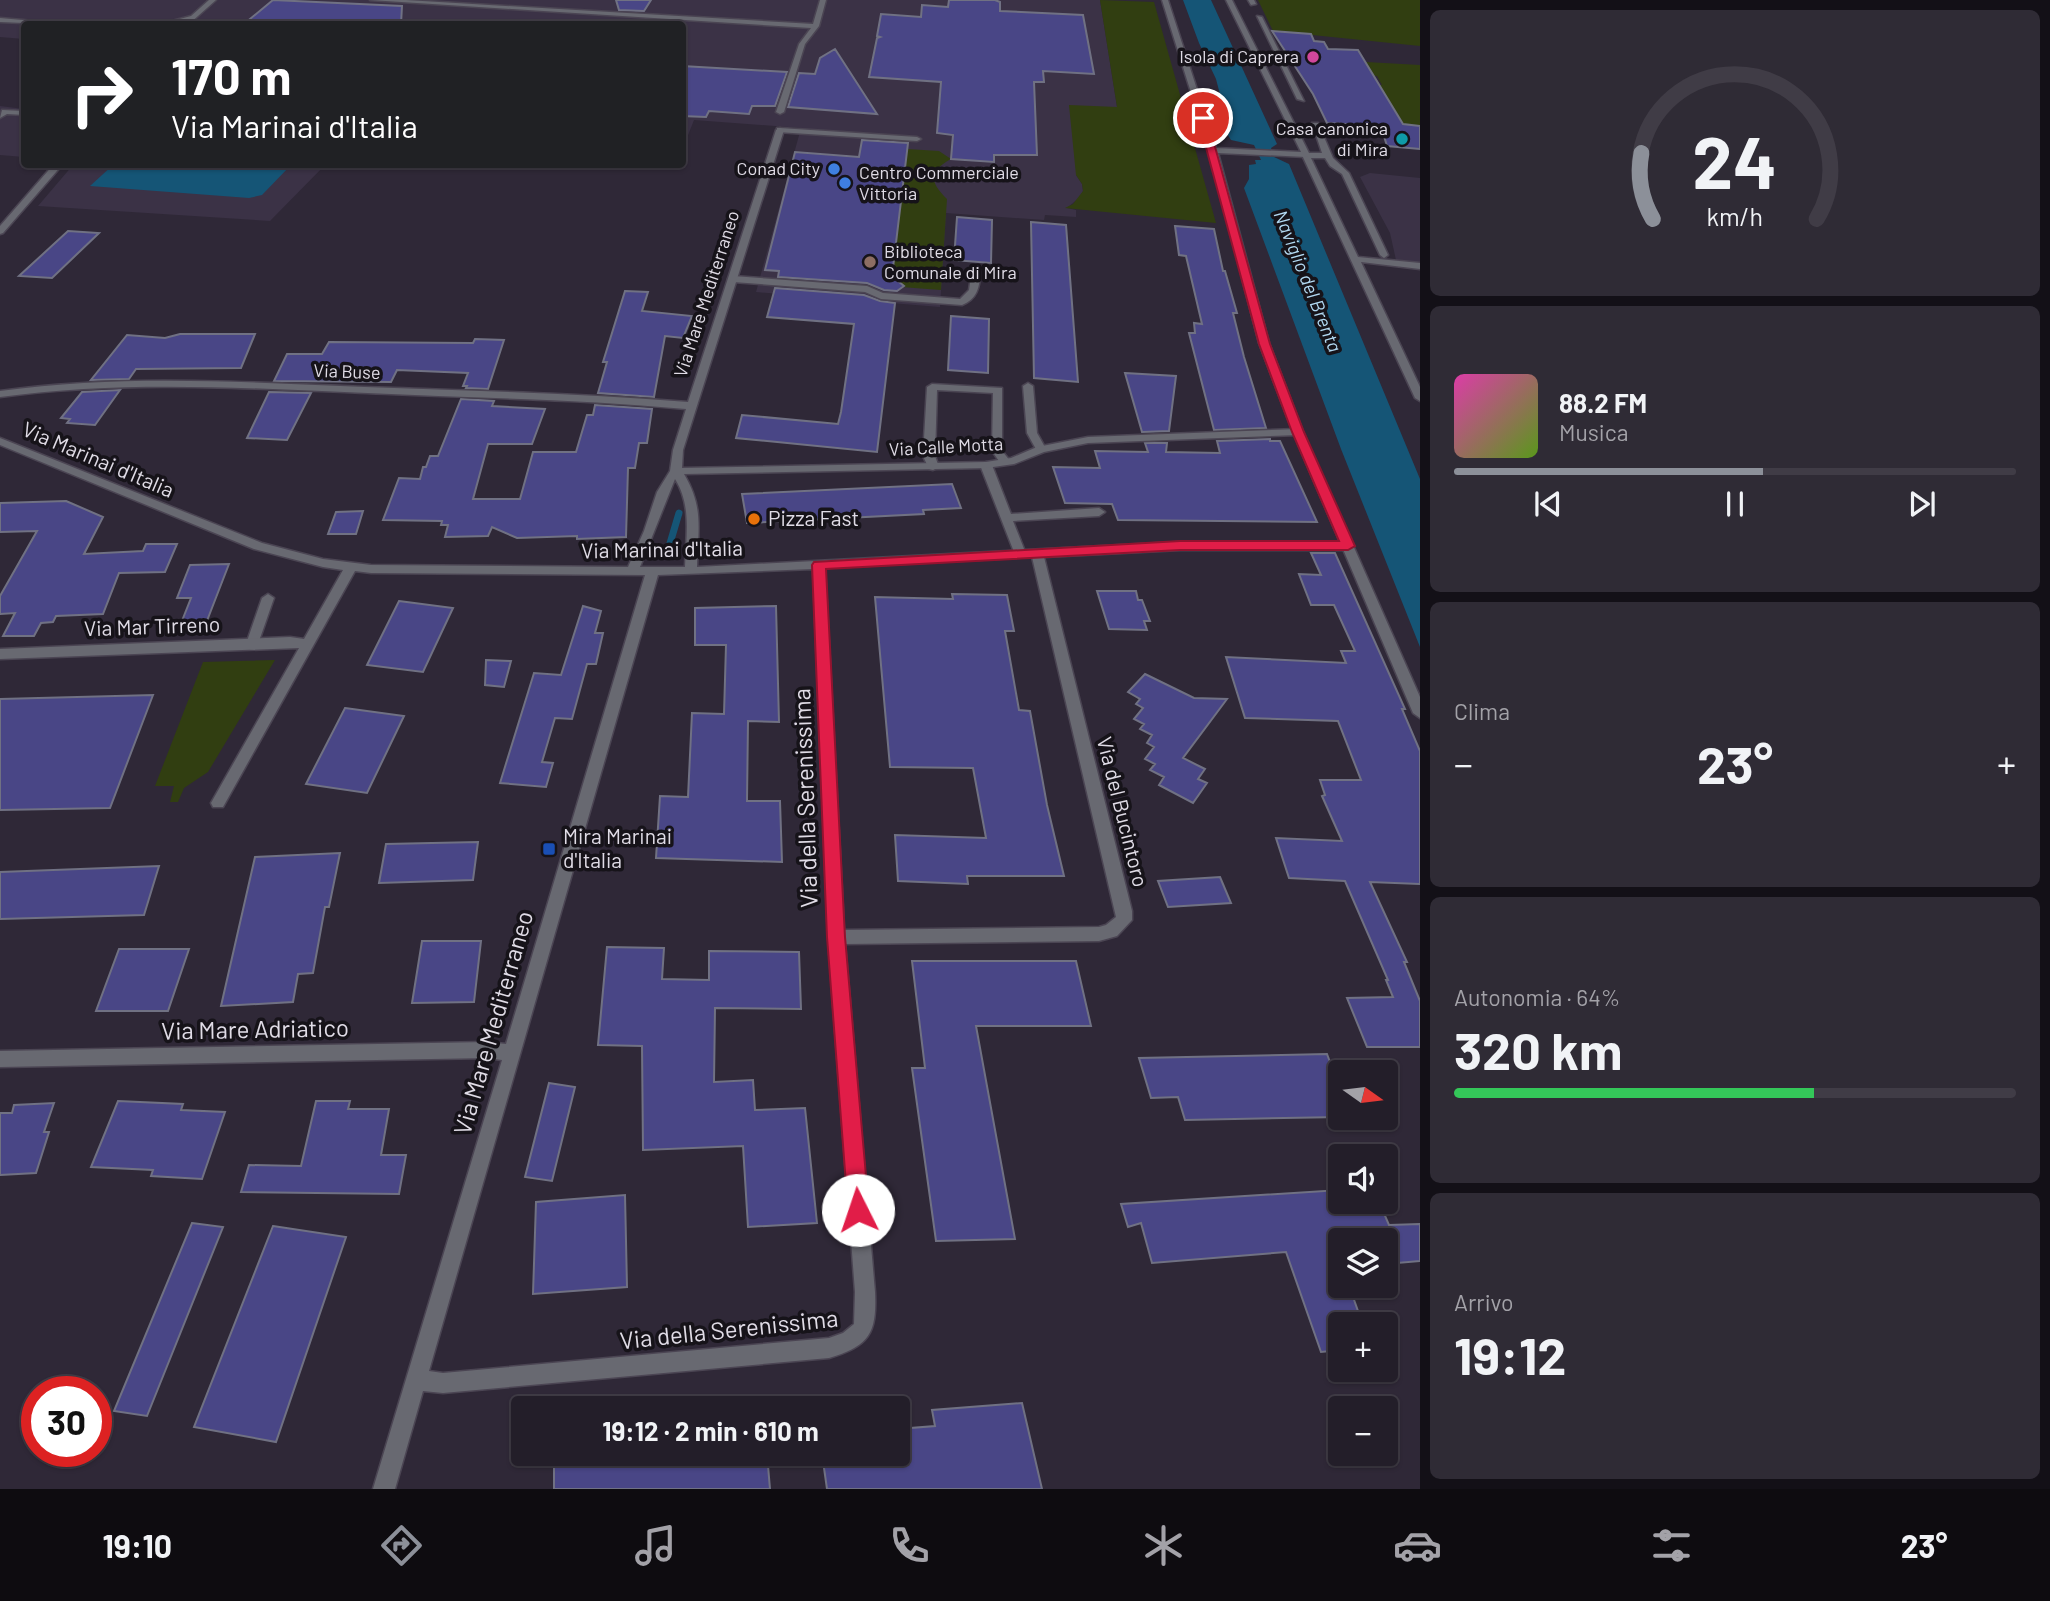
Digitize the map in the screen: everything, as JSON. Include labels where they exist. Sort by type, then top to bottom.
[{"type":"street","points":[[188,21],[214,0]]},
{"type":"street","points":[[373,0],[816,26]]},
{"type":"street","points":[[780,112],[802,44],[816,26],[823,0]]},
{"type":"street","points":[[1166,0],[1213,150],[1264,344],[1298,432],[1420,713]]},
{"type":"street","points":[[1229,0],[1356,259],[1420,398]]},
{"type":"street","points":[[646,21],[649,16]]},
{"type":"street","points":[[1259,17],[1301,99],[1278,98]]},
{"type":"street","points":[[0,20],[21,22]]},
{"type":"street","points":[[1252,43],[1272,44]]},
{"type":"street","points":[[2,113],[21,113]]},
{"type":"street","points":[[1315,125],[1334,168],[1345,173],[1384,255]]},
{"type":"street","name":"Via Mare Mediterraneo","points":[[633,571],[635,559],[650,532],[663,490],[677,471],[678,450],[780,130],[917,139]]},
{"type":"street","points":[[1213,150],[1327,156]]},
{"type":"street","points":[[0,231],[55,168]]},
{"type":"street","points":[[1356,259],[1420,266]]},
{"type":"street","points":[[733,279],[867,289],[881,296],[962,302],[971,298],[975,288],[975,272]]},
{"type":"street","name":"Via Buse","points":[[0,394],[75,385],[209,384],[586,398],[693,406]]},
{"type":"street","points":[[1028,386],[1032,433],[1041,449]]},
{"type":"street","points":[[933,467],[929,456],[932,387],[998,390],[997,452],[1005,462]]},
{"type":"street","name":"Via Calle Motta","points":[[677,471],[986,465],[1005,462],[1041,449],[1088,440],[1298,432]]},
{"type":"street","name":"Via Marinai d'Italia","points":[[0,441],[258,546],[289,556],[351,567],[691,571],[1180,545],[1348,546]]},
{"type":"street","points":[[986,465],[1020,554]]},
{"type":"street","points":[[677,471],[689,492],[693,510],[691,571]]},
{"type":"street","points":[[1006,517],[1099,512]]},
{"type":"street","name":"Via del Bucintoro","points":[[836,937],[1100,934],[1111,931],[1124,920],[1037,553]]},
{"type":"street","name":"Via della Serenissima","points":[[416,1380],[443,1383],[829,1348],[850,1343],[860,1335],[866,1316],[865,1292],[836,937],[819,565]]},
{"type":"street","points":[[218,803],[351,567]]},
{"type":"street","name":"Via Mare Mediterraneo","points":[[384,1489],[652,571]]},
{"type":"street","points":[[252,644],[268,598]]},
{"type":"street","name":"Via Mar Tirreno","points":[[0,654],[306,644]]},
{"type":"street","name":"Via Mare Adriatico","points":[[0,1059],[487,1050],[511,1053]]},
{"type":"shaded area","points":[[0,0],[1100,0],[1117,107],[1076,175],[1083,191],[1067,208],[1076,210],[1076,217],[1045,215],[1044,220],[946,213],[940,307],[756,292],[801,128],[694,120],[686,140],[686,21],[21,21],[21,39],[0,37]]},
{"type":"shaded area","points":[[0,106],[21,109],[21,157],[0,155]]},
{"type":"shaded area","points":[[70,168],[322,168],[270,221],[38,206]]},
{"type":"shaded area","points":[[1370,173],[1420,178],[1420,263],[1396,260],[1390,233],[1360,177]]},
{"type":"green space","points":[[1100,0],[1154,2],[1216,223],[1065,208],[1073,204],[1083,191],[1076,175],[1069,105],[1117,107]]},
{"type":"green space","points":[[1258,0],[1420,0],[1420,46],[1273,31]]},
{"type":"green space","points":[[1312,59],[1420,65],[1420,126],[1400,124],[1397,114],[1351,106],[1362,84],[1382,85],[1377,76],[1299,73],[1292,62]]},
{"type":"green space","points":[[907,149],[939,151],[951,159],[935,172],[934,177],[937,187],[947,199],[941,290],[901,287],[891,280]]},
{"type":"green space","points":[[275,660],[208,772],[184,788],[178,802],[170,802],[174,786],[155,786],[203,662]]},
{"type":"water","name":"Naviglio del Brenta","points":[[1183,0],[1211,0],[1277,144],[1271,148],[1274,157],[1289,164],[1420,479],[1420,647],[1341,449],[1244,188],[1249,179],[1249,165],[1256,164],[1255,160],[1261,160],[1254,145],[1231,140],[1224,129],[1219,112],[1223,106],[1216,79]]},
{"type":"water","points":[[110,168],[288,168],[262,195],[249,198],[90,186]]},
{"type":"building","points":[[273,0],[402,6],[401,21],[248,21]]},
{"type":"building","points":[[616,0],[651,0],[644,11],[619,10]]},
{"type":"building","points":[[949,0],[995,0],[1000,2],[1000,11],[1083,15],[1094,74],[1043,71],[1044,82],[1034,82],[1037,155],[994,155],[994,162],[951,159],[953,135],[937,133],[941,82],[869,77],[877,38],[880,37],[877,36],[881,14],[921,17],[922,5],[948,7]]},
{"type":"building","points":[[1272,31],[1311,34],[1314,41],[1324,42],[1328,49],[1358,50],[1403,124],[1420,126],[1420,149],[1387,146],[1381,126],[1327,123],[1313,94]]},
{"type":"building","points":[[835,49],[877,114],[788,107],[799,73],[815,74],[820,58]]},
{"type":"building","points":[[686,66],[787,72],[775,106],[752,106],[749,114],[709,111],[706,117],[686,116]]},
{"type":"building","points":[[862,140],[908,143],[892,276],[904,286],[897,291],[884,290],[867,283],[778,277],[779,271],[765,270],[795,152],[859,157]]},
{"type":"building","points":[[957,217],[992,220],[991,263],[954,260]]},
{"type":"building","points":[[1031,222],[1066,225],[1078,382],[1034,378]]},
{"type":"building","points":[[1175,226],[1214,229],[1223,271],[1237,313],[1233,313],[1244,357],[1266,428],[1214,430],[1189,333],[1195,333],[1194,323],[1202,324],[1186,256],[1179,255]]},
{"type":"building","points":[[68,231],[99,233],[52,278],[19,276]]},
{"type":"building","points":[[775,288],[864,295],[895,303],[877,452],[736,438],[742,415],[838,424],[854,324],[767,317]]},
{"type":"building","points":[[625,291],[648,292],[642,311],[692,316],[683,338],[665,336],[654,397],[598,393],[607,362],[603,362]]},
{"type":"building","points":[[951,316],[989,319],[988,373],[948,370]]},
{"type":"building","points":[[180,334],[255,334],[241,368],[136,369],[129,379],[91,380],[127,335],[165,338]]},
{"type":"building","points":[[475,339],[504,340],[488,389],[463,386],[468,373],[397,370],[391,382],[274,381],[287,354],[322,354],[329,342],[473,343]]},
{"type":"building","points":[[1125,373],[1176,376],[1169,431],[1142,432]]},
{"type":"building","points":[[120,390],[95,425],[67,423],[70,419],[61,418],[82,392]]},
{"type":"building","points":[[269,392],[311,393],[287,440],[247,438]]},
{"type":"building","points":[[461,399],[494,401],[492,406],[545,409],[532,444],[488,444],[473,499],[520,499],[533,452],[576,452],[587,415],[593,415],[595,405],[652,409],[647,443],[639,443],[635,468],[628,468],[626,537],[517,538],[492,527],[488,536],[445,537],[448,525],[441,525],[442,521],[383,520],[399,478],[420,479],[430,456],[438,456]]},
{"type":"building","points":[[1217,441],[1280,441],[1317,522],[1118,520],[1112,504],[1065,503],[1053,467],[1100,468],[1095,451],[1148,452],[1145,443],[1167,443],[1166,452],[1220,453]]},
{"type":"building","points":[[952,484],[961,508],[923,510],[924,514],[747,523],[742,494]]},
{"type":"building","points":[[66,501],[103,517],[84,554],[143,551],[146,544],[177,544],[165,572],[119,573],[103,614],[56,616],[53,622],[41,623],[34,636],[3,636],[15,613],[0,614],[0,596],[37,531],[0,532],[0,503]]},
{"type":"building","points":[[363,511],[356,534],[328,534],[336,512]]},
{"type":"building","points":[[1311,553],[1335,553],[1405,709],[1402,709],[1420,751],[1420,884],[1370,882],[1407,962],[1404,962],[1420,1001],[1420,1047],[1367,1047],[1347,998],[1393,997],[1345,881],[1289,878],[1276,838],[1342,841],[1322,796],[1325,795],[1320,780],[1361,780],[1338,721],[1245,718],[1226,657],[1346,663],[1341,651],[1355,651],[1334,605],[1311,605],[1299,574],[1321,575]]},
{"type":"building","points":[[229,564],[203,631],[178,631],[191,598],[177,598],[190,565]]},
{"type":"building","points":[[1097,591],[1136,591],[1150,621],[1144,621],[1147,630],[1109,629]]},
{"type":"building","points":[[952,594],[1007,595],[1014,631],[1005,631],[1019,710],[1030,711],[1047,805],[1064,876],[967,876],[968,884],[898,881],[895,835],[986,838],[973,768],[890,767],[875,597],[953,599]]},
{"type":"building","points":[[399,601],[453,608],[423,672],[367,665]]},
{"type":"building","points":[[583,606],[601,611],[595,633],[603,633],[596,664],[587,664],[572,719],[555,718],[542,762],[553,763],[546,787],[500,783],[534,673],[561,675]]},
{"type":"building","points":[[776,606],[779,722],[748,721],[747,801],[780,801],[782,862],[656,858],[660,796],[688,797],[692,713],[724,714],[726,645],[695,645],[695,608]]},
{"type":"building","points":[[486,660],[511,661],[504,687],[485,685]]},
{"type":"building","points":[[1145,674],[1194,698],[1227,699],[1183,758],[1205,769],[1198,779],[1207,783],[1193,803],[1159,785],[1164,777],[1150,770],[1155,764],[1145,759],[1154,747],[1147,743],[1152,735],[1140,729],[1144,724],[1134,719],[1143,708],[1136,704],[1140,699],[1128,692]]},
{"type":"building","points":[[153,695],[110,808],[0,810],[0,699]]},
{"type":"building","points":[[345,708],[404,716],[367,793],[306,784]]},
{"type":"building","points":[[478,842],[473,880],[379,883],[386,844]]},
{"type":"building","points":[[340,853],[329,907],[325,907],[313,973],[298,974],[293,1002],[221,1006],[255,857]]},
{"type":"building","points":[[159,866],[144,915],[0,919],[0,872]]},
{"type":"building","points":[[1220,877],[1231,903],[1168,907],[1158,881]]},
{"type":"building","points":[[422,941],[481,941],[474,1002],[412,1003]]},
{"type":"building","points":[[607,947],[664,948],[662,979],[709,980],[709,951],[799,952],[801,1009],[715,1008],[714,1082],[753,1080],[755,1110],[805,1108],[817,1223],[748,1227],[743,1146],[643,1150],[642,1046],[598,1045]]},
{"type":"building","points":[[119,949],[189,949],[168,1011],[96,1011]]},
{"type":"building","points":[[912,961],[1076,961],[1091,1026],[976,1026],[1015,1239],[936,1241],[912,1068],[925,1068]]},
{"type":"building","points":[[1327,1054],[1329,1060],[1328,1117],[1185,1120],[1178,1097],[1151,1098],[1139,1058]]},
{"type":"building","points":[[549,1083],[575,1087],[552,1181],[525,1177]]},
{"type":"building","points":[[118,1101],[183,1104],[181,1110],[225,1112],[202,1179],[151,1176],[153,1170],[91,1167]]},
{"type":"building","points":[[316,1101],[350,1101],[348,1109],[389,1109],[381,1155],[406,1155],[399,1194],[241,1192],[249,1165],[301,1166]]},
{"type":"building","points":[[54,1103],[44,1132],[49,1132],[36,1173],[0,1175],[0,1113],[12,1113],[14,1105]]},
{"type":"building","points":[[1328,1191],[1328,1214],[1384,1214],[1389,1225],[1420,1224],[1420,1261],[1398,1263],[1398,1228],[1328,1228],[1328,1298],[1353,1298],[1358,1312],[1328,1312],[1328,1351],[1321,1352],[1286,1252],[1152,1263],[1141,1223],[1128,1227],[1121,1204]]},
{"type":"building","points":[[625,1195],[627,1287],[533,1294],[536,1202]]},
{"type":"building","points":[[192,1223],[223,1227],[147,1416],[114,1411]]},
{"type":"building","points":[[273,1226],[346,1237],[276,1442],[194,1427]]},
{"type":"building","points":[[1022,1403],[1042,1489],[827,1489],[824,1466],[910,1466],[910,1428],[935,1426],[932,1410]]},
{"type":"building","points":[[554,1466],[768,1466],[770,1489],[554,1489]]},
{"type":"waterway","points":[[668,550],[679,513]]},
{"type":"place","name":"Isola di Caprera","points":[[1313,57]]},
{"type":"place","name":"Casa canonica di Mira","points":[[1402,139]]},
{"type":"place","name":"Conad City","points":[[834,169]]},
{"type":"place","name":"Centro Commerciale Vittoria","points":[[845,183]]},
{"type":"place","name":"Biblioteca Comunale di Mira","points":[[870,262]]},
{"type":"place","name":"Pizza Fast","points":[[754,519]]},
{"type":"place","name":"Mira Marinai d'Italia","points":[[549,849]]},
{"type":"route","points":[[858,1210],[836,937],[819,565],[1180,545],[1348,546],[1298,432],[1264,344],[1203,118]]}]
